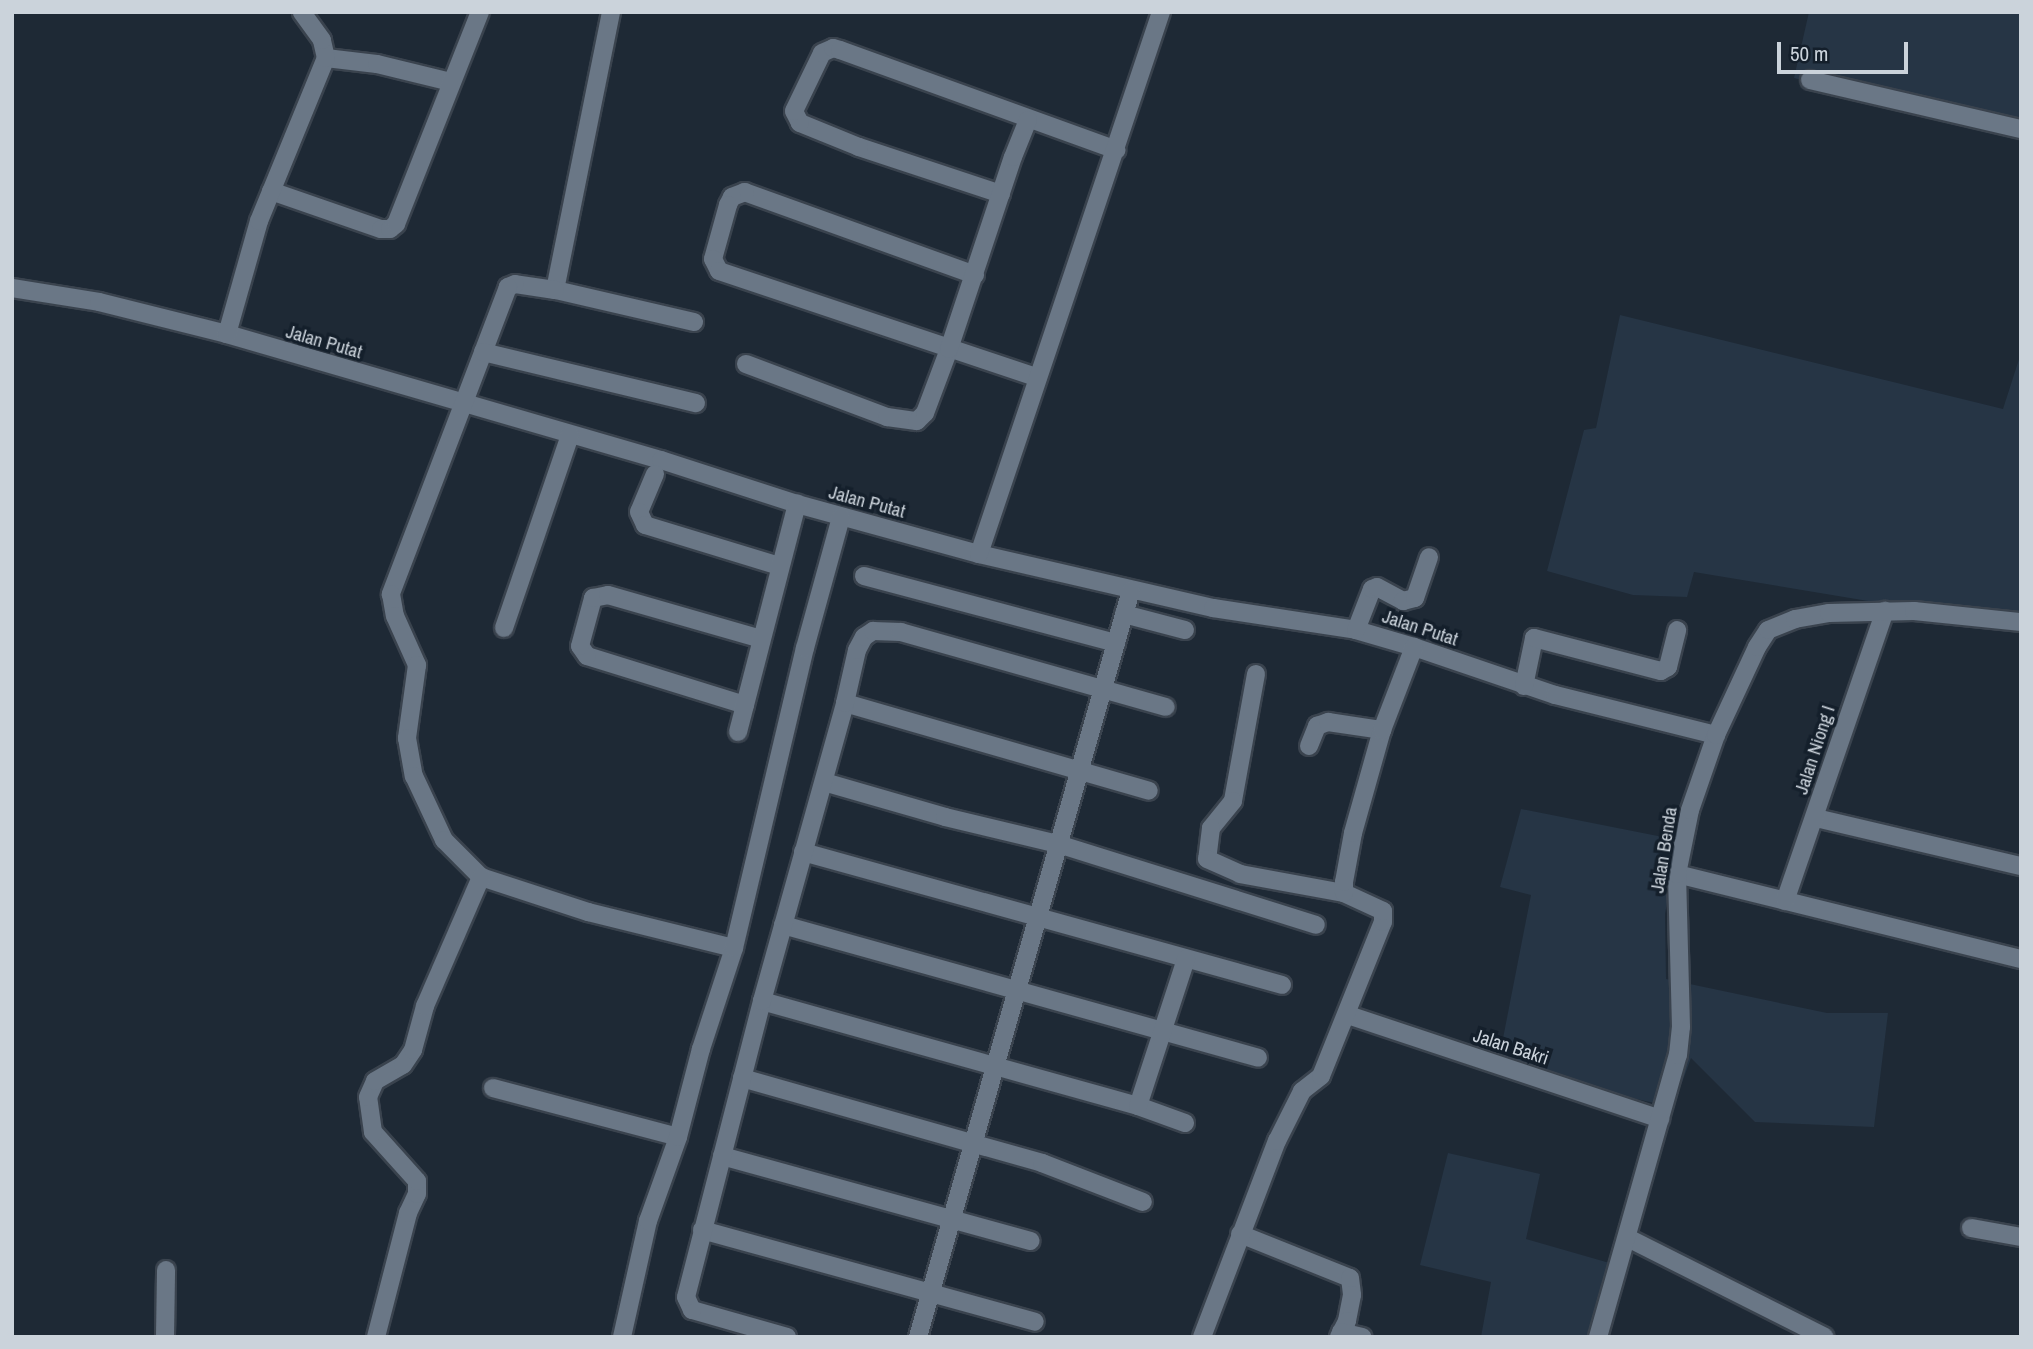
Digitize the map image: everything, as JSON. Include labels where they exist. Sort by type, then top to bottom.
[{"type":"street","points":[[227,334],[271,191],[326,58],[322,40],[302,12]]},
{"type":"street","points":[[271,191],[390,229],[400,216],[480,12]]},
{"type":"street","points":[[555,290],[611,12]]},
{"type":"street","points":[[979,554],[1161,12]]},
{"type":"street","points":[[1001,194],[800,123],[794,111],[822,53],[833,48],[1116,150]]},
{"type":"street","points":[[326,58],[377,64],[451,82]]},
{"type":"street","points":[[1810,80],[2021,129]]},
{"type":"street","points":[[746,364],[905,422],[917,421],[925,413],[949,349],[1028,120]]},
{"type":"street","points":[[975,275],[745,192],[732,197],[728,205],[713,259],[719,271],[1038,378]]},
{"type":"street","points":[[694,322],[555,290],[515,284],[508,288],[391,594],[394,616],[417,665],[407,738],[414,776],[444,840],[481,877],[588,912],[734,948]]},
{"type":"street","name":"Jalan Putat","points":[[12,288],[99,302],[227,334],[311,361],[464,402],[661,460],[841,517],[979,554],[1213,608],[1356,630],[1414,647],[1524,686],[1716,735]]},
{"type":"street","points":[[483,352],[696,403]]},
{"type":"street","points":[[503,628],[570,435]]},
{"type":"street","points":[[655,474],[639,512],[645,525],[779,566]]},
{"type":"street","points":[[738,732],[797,504]]},
{"type":"street","points":[[622,1337],[648,1221],[678,1136],[701,1049],[734,948],[805,648],[841,517]]},
{"type":"street","points":[[1356,630],[1372,589],[1377,587],[1404,601],[1415,598],[1429,557]]},
{"type":"street","points":[[863,576],[1116,643]]},
{"type":"street","points":[[918,1337],[1036,915],[1082,769],[1131,590]]},
{"type":"street","points":[[745,705],[587,656],[580,646],[593,598],[608,596],[761,639]]},
{"type":"street","name":"Jalan Benda","points":[[1598,1337],[1678,1055],[1681,1027],[1677,874],[1690,810],[1716,735],[1757,647],[1768,630],[1795,618],[1829,613],[1885,611],[1963,614],[2021,622]]},
{"type":"street","name":"Jalan Niong I","points":[[1785,901],[1816,818],[1885,611]]},
{"type":"street","points":[[1124,614],[1185,630]]},
{"type":"street","points":[[787,1337],[703,1314],[687,1304],[686,1297],[762,1001],[824,782],[857,650],[864,636],[873,631],[885,630],[1166,707]]},
{"type":"street","points":[[1524,686],[1534,638],[1661,671],[1668,667],[1677,630]]},
{"type":"street","points":[[1344,893],[1353,833],[1382,730],[1414,647]]},
{"type":"street","points":[[1202,1337],[1289,1114],[1302,1091],[1321,1076],[1348,1015],[1383,922],[1383,911],[1344,893],[1240,874],[1207,859],[1211,828],[1233,801],[1255,674]]},
{"type":"street","points":[[845,703],[1082,769],[1149,791]]},
{"type":"street","points":[[1309,746],[1317,726],[1328,722],[1382,730]]},
{"type":"street","points":[[824,782],[945,817],[1058,844],[1316,925]]},
{"type":"street","points":[[1816,818],[2021,866]]},
{"type":"street","points":[[803,852],[1282,985]]},
{"type":"street","points":[[1677,874],[2021,959]]},
{"type":"street","points":[[376,1337],[408,1213],[417,1194],[417,1181],[373,1132],[368,1097],[375,1081],[403,1065],[413,1050],[425,1006],[481,877]]},
{"type":"street","points":[[783,925],[1258,1058]]},
{"type":"street","points":[[1139,1106],[1186,958]]},
{"type":"street","points":[[762,1001],[994,1068],[1139,1106],[1185,1123]]},
{"type":"street","name":"Jalan Bakri","points":[[1348,1015],[1660,1119]]},
{"type":"street","points":[[742,1078],[1042,1163],[1143,1202]]},
{"type":"street","points":[[493,1088],[678,1136]]},
{"type":"street","points":[[722,1156],[1031,1241]]},
{"type":"street","points":[[1971,1228],[2021,1237]]},
{"type":"street","points":[[702,1230],[1035,1322]]},
{"type":"street","points":[[1240,1234],[1350,1278],[1352,1295],[1347,1321],[1340,1334],[1362,1337]]},
{"type":"street","points":[[1628,1238],[1825,1337]]},
{"type":"street","points":[[165,1337],[166,1270]]},
{"type":"shaded area","points":[[1809,12],[2021,12],[2021,135],[1794,78]]},
{"type":"shaded area","points":[[1620,315],[2003,409],[2021,353],[2021,622],[1922,610],[1694,572],[1687,597],[1633,595],[1547,571],[1584,430],[1596,428]]},
{"type":"shaded area","points":[[1521,809],[1678,840],[1665,914],[1666,979],[1827,1013],[1888,1013],[1874,1127],[1755,1122],[1691,1058],[1673,1107],[1497,1069],[1531,895],[1500,887]]},
{"type":"shaded area","points":[[1448,1153],[1540,1174],[1526,1239],[1613,1264],[1590,1337],[1481,1337],[1491,1282],[1420,1265]]}]
